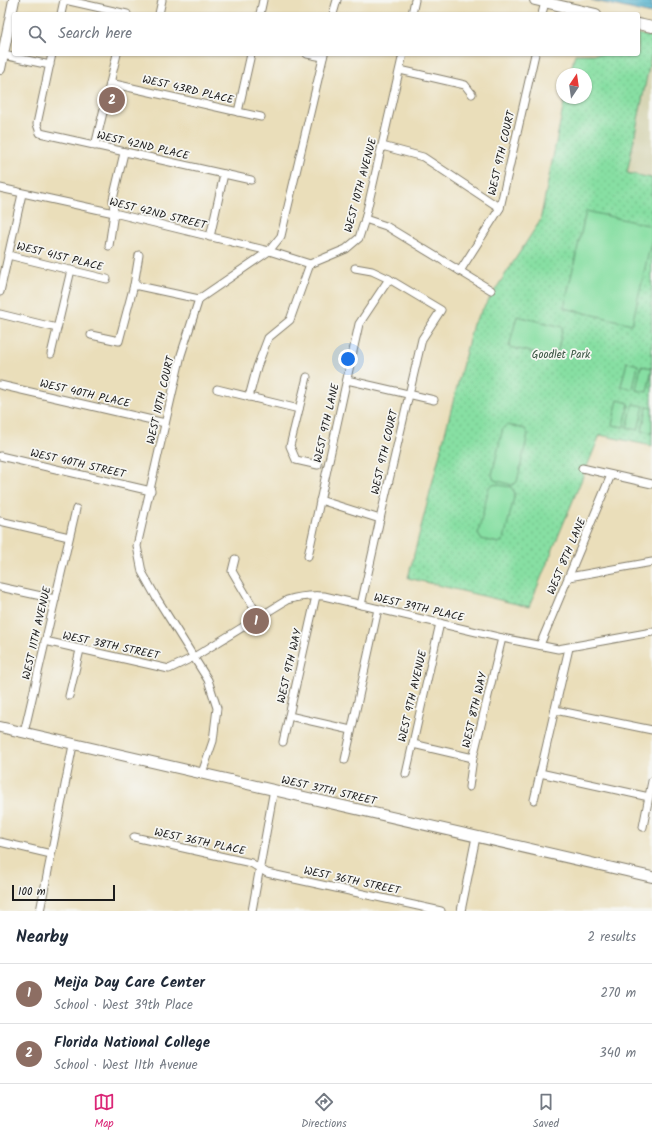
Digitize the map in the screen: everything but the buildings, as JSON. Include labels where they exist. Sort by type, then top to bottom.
[{"type":"street","points":[[0,69],[14,0]]},
{"type":"street","points":[[62,12],[65,0],[117,12]]},
{"type":"street","points":[[159,12],[162,0]]},
{"type":"street","points":[[260,12],[263,0]]},
{"type":"street","points":[[334,12],[337,0]]},
{"type":"street","points":[[412,12],[415,0]]},
{"type":"street","points":[[542,12],[540,1],[587,12]]},
{"type":"street","points":[[640,24],[652,27]]},
{"type":"street","points":[[3,55],[50,65],[52,56]]},
{"type":"street","points":[[95,146],[117,56]]},
{"type":"street","points":[[238,112],[251,56]]},
{"type":"street","points":[[134,285],[199,299],[268,250],[281,236],[323,56]]},
{"type":"street","name":"WEST 10TH AVENUE","points":[[310,264],[346,249],[358,238],[365,219],[403,56]]},
{"type":"street","name":"WEST 9TH COURT","points":[[460,271],[500,208],[535,56]]},
{"type":"street","name":"WEST 42ND PLACE","points":[[50,65],[36,124],[40,133],[251,180]]},
{"type":"street","points":[[400,70],[465,85],[472,94]]},
{"type":"street","name":"WEST 43RD PLACE","points":[[110,83],[261,117]]},
{"type":"street","points":[[382,146],[423,157],[500,208]]},
{"type":"street","points":[[109,246],[114,213],[113,199],[124,152]]},
{"type":"street","points":[[210,237],[224,174]]},
{"type":"street","name":"WEST 42ND STREET","points":[[0,188],[114,213],[268,250],[310,264]]},
{"type":"street","points":[[0,292],[22,194]]},
{"type":"street","points":[[365,219],[386,226],[490,290]]},
{"type":"street","name":"WEST 41ST PLACE","points":[[8,255],[107,279]]},
{"type":"street","points":[[91,335],[119,341],[134,285],[139,255]]},
{"type":"street","points":[[250,397],[257,367],[268,338],[290,320],[310,264]]},
{"type":"street","points":[[355,268],[372,271],[389,279]]},
{"type":"street","points":[[51,354],[71,270]]},
{"type":"street","name":"WEST 9TH COURT","points":[[361,605],[422,339],[442,310],[389,279]]},
{"type":"street","name":"WEST 9TH LANE","points":[[308,556],[359,324],[389,279]]},
{"type":"street","name":"WEST 10TH COURT","points":[[199,299],[181,355],[137,546],[142,572],[208,680],[217,708],[213,741],[202,773]]},
{"type":"street","points":[[0,314],[57,328]]},
{"type":"street","points":[[307,377],[290,446],[296,460],[318,465]]},
{"type":"street","points":[[347,380],[434,400]]},
{"type":"street","name":"WEST 40TH PLACE","points":[[0,385],[165,423]]},
{"type":"street","points":[[217,389],[299,408]]},
{"type":"street","name":"WEST 40TH STREET","points":[[0,456],[150,491]]},
{"type":"street","points":[[582,468],[652,484]]},
{"type":"street","name":"WEST 8TH LANE","points":[[540,645],[611,475]]},
{"type":"street","points":[[320,500],[380,518]]},
{"type":"street","name":"WEST 11TH AVENUE","points":[[24,733],[76,509]]},
{"type":"street","points":[[0,522],[69,537]]},
{"type":"street","points":[[235,559],[232,571],[259,617]]},
{"type":"street","points":[[569,577],[652,562]]},
{"type":"street","points":[[0,587],[55,599]]},
{"type":"street","name":"WEST 39TH PLACE","points":[[194,657],[287,600],[301,596],[316,596],[361,605],[502,638],[558,649],[652,632]]},
{"type":"street","name":"WEST 9TH WAY","points":[[283,742],[316,596]]},
{"type":"street","points":[[345,760],[378,609]]},
{"type":"street","name":"WEST 9TH AVENUE","points":[[406,774],[440,624]]},
{"type":"street","name":"WEST 8TH WAY","points":[[469,787],[473,758],[502,638]]},
{"type":"street","name":"WEST 38TH STREET","points":[[45,641],[80,650],[169,668],[194,657]]},
{"type":"street","points":[[534,800],[556,710],[569,648]]},
{"type":"street","points":[[69,696],[80,650]]},
{"type":"street","points":[[556,710],[652,730]]},
{"type":"street","points":[[289,716],[351,730]]},
{"type":"street","name":"WEST 37TH STREET","points":[[0,727],[652,877]]},
{"type":"street","points":[[40,911],[73,744]]},
{"type":"street","points":[[413,744],[473,758]]},
{"type":"street","points":[[540,773],[649,797]]},
{"type":"street","points":[[643,827],[652,782]]},
{"type":"street","points":[[252,911],[274,789]]},
{"type":"street","name":"WEST 36TH PLACE","points":[[134,837],[251,863],[260,869]]},
{"type":"street","points":[[461,911],[476,837]]},
{"type":"street","points":[[0,842],[51,854]]},
{"type":"street","name":"WEST 36TH STREET","points":[[260,869],[266,873],[441,911]]},
{"type":"shaded area","points":[[652,52],[652,178],[627,173]]},
{"type":"green space","name":"Goodlet Park","points":[[640,34],[652,37],[652,52],[627,173],[652,178],[652,446],[600,435],[529,607],[408,578],[473,324],[540,221],[564,104],[592,104],[592,68],[572,68],[574,56],[640,56]]},
{"type":"green space","points":[[586,211],[652,226],[652,238],[632,324],[564,308]]},
{"type":"green space","points":[[517,316],[563,327],[556,358],[509,347]]},
{"type":"green space","points":[[627,362],[638,365],[633,389],[621,386]]},
{"type":"green space","points":[[641,366],[652,368],[647,392],[636,390]]},
{"type":"green space","points":[[618,400],[629,403],[624,427],[612,425]]},
{"type":"green space","points":[[633,404],[644,406],[638,430],[627,428]]},
{"type":"green space","points":[[647,407],[652,408],[652,433],[642,431]]},
{"type":"green space","points":[[507,425],[525,429],[528,434],[517,482],[512,485],[494,480],[492,475],[503,428]]},
{"type":"green space","points":[[493,484],[511,487],[515,493],[504,539],[499,543],[481,539],[478,534],[489,487]]},
{"type":"water","points":[[591,0],[652,0],[652,14]]},
{"type":"place","name":"Florida National College","points":[[112,100]]},
{"type":"place","name":"Meija Day Care Center","points":[[256,621]]}]
